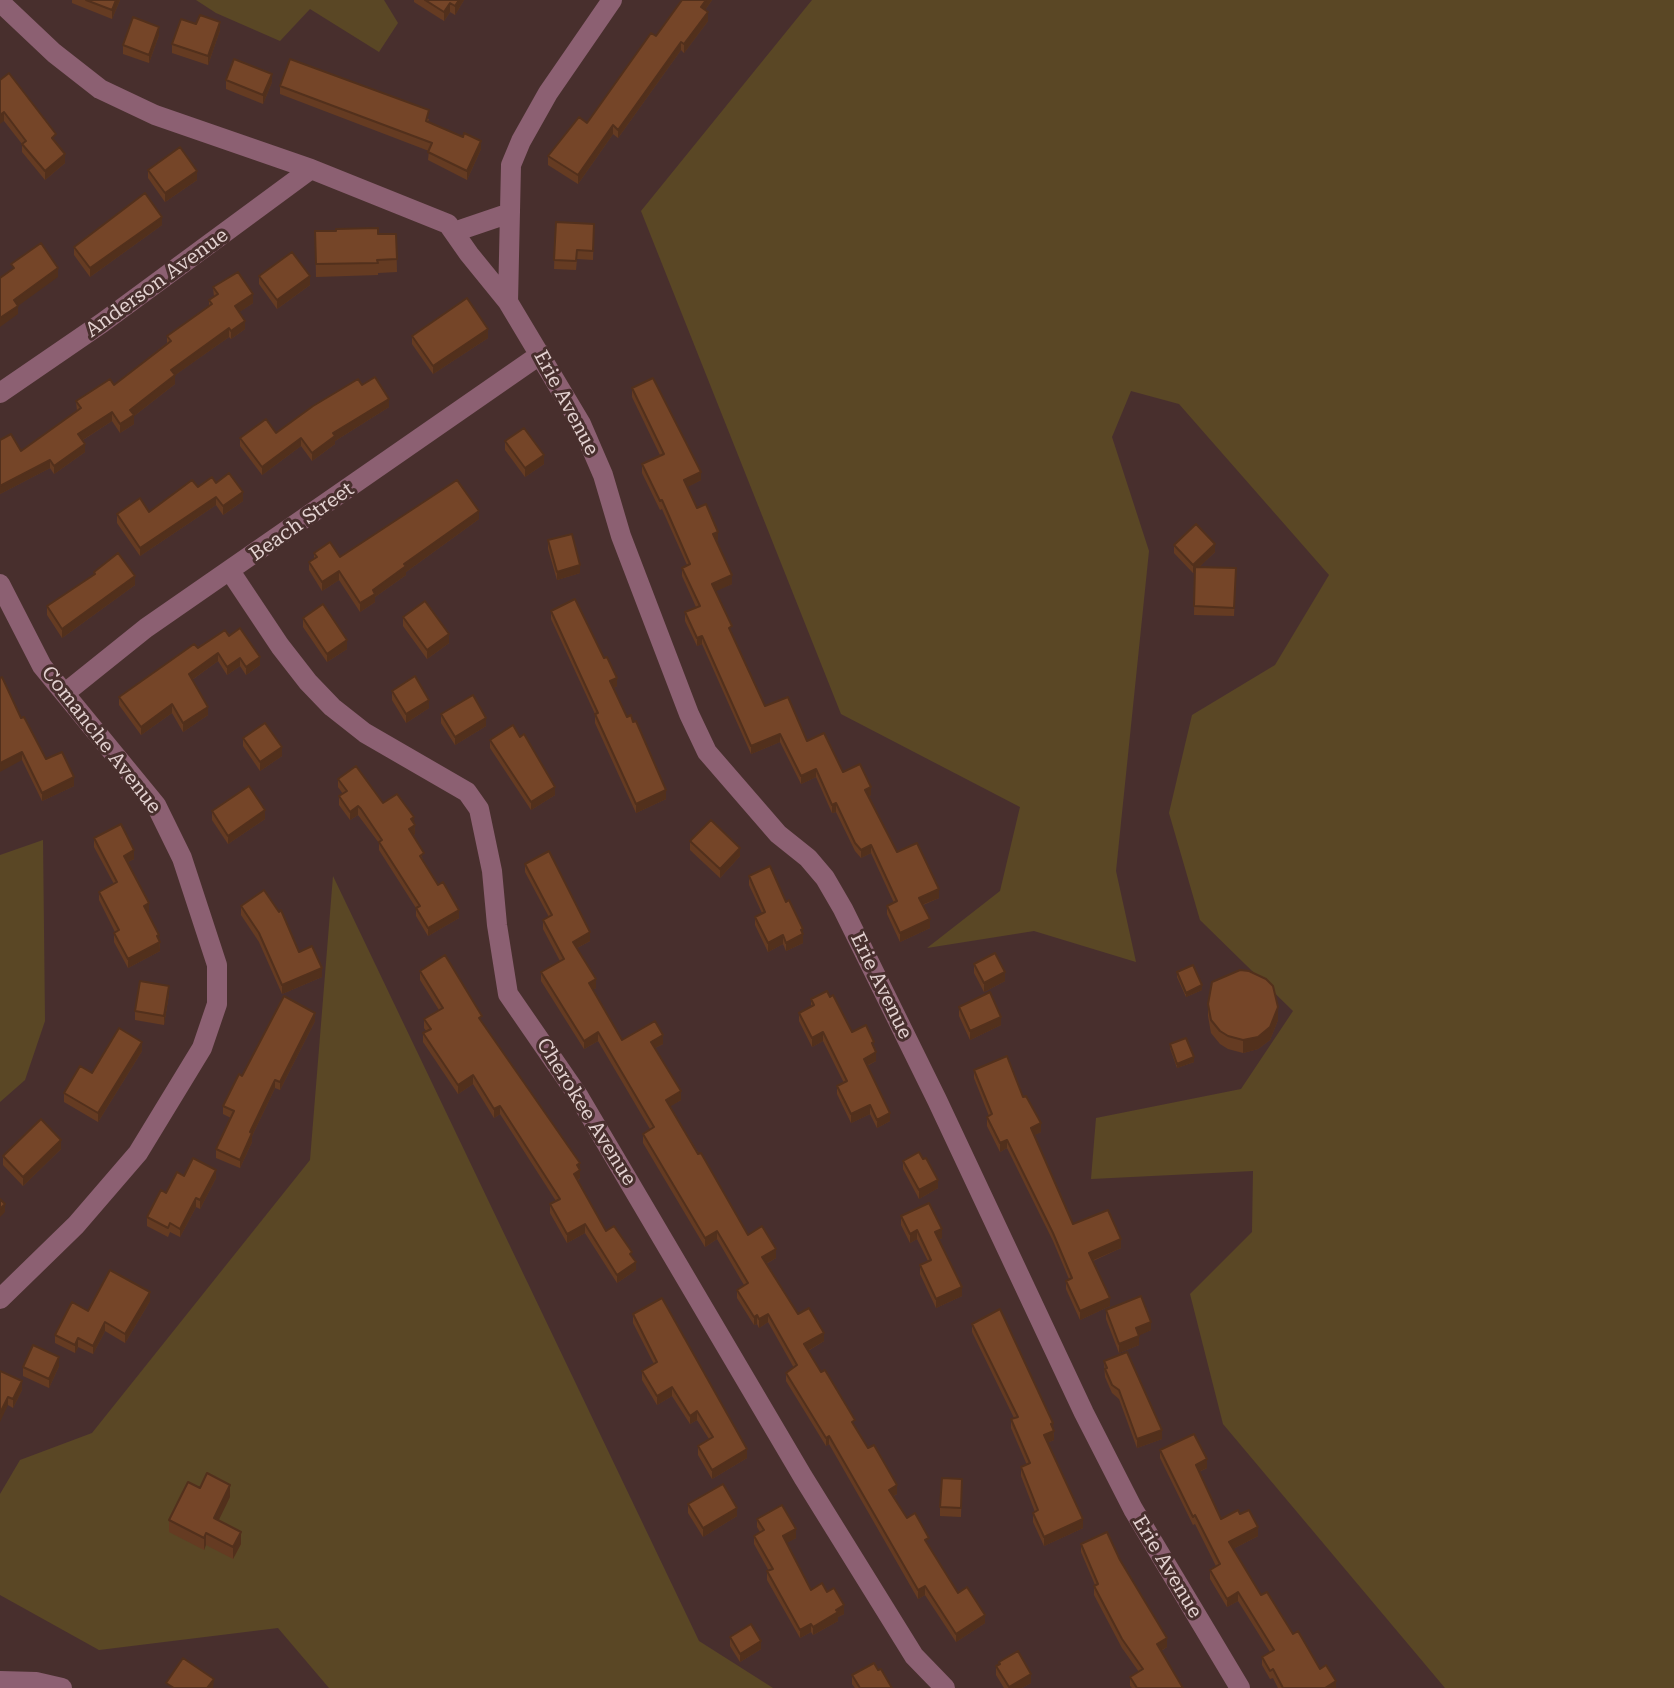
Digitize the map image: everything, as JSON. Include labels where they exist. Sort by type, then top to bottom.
[{"type":"street","points":[[508,302],[511,165],[548,93],[612,0]]},
{"type":"street","name":"Erie Avenue","points":[[0,2],[54,53],[100,89],[155,115],[311,169],[448,224],[508,302],[581,424],[603,475],[621,536],[689,714],[707,752],[778,834],[808,858],[825,878],[843,909],[1112,1468],[1133,1509],[1240,1688]]},
{"type":"street","name":"Anderson Avenue","points":[[0,393],[102,323],[311,169]]},
{"type":"street","points":[[454,232],[510,213]]},
{"type":"street","name":"Beach Street","points":[[65,693],[146,628],[541,354]]},
{"type":"street","name":"Cherokee Avenue","points":[[230,571],[280,646],[332,707],[365,733],[467,792],[479,809],[492,871],[508,994],[579,1097],[803,1477],[914,1656],[945,1688]]},
{"type":"street","name":"Comanche Avenue","points":[[0,584],[42,666],[156,805],[182,858],[217,965],[217,1004],[202,1048],[138,1153],[76,1225],[0,1299]]},
{"type":"street","points":[[0,1681],[36,1682],[62,1688]]},
{"type":"shaded area","points":[[196,0],[384,0],[398,23],[379,52],[310,9],[280,41],[216,13]]},
{"type":"shaded area","points":[[812,0],[1674,0],[1674,1688],[1445,1688],[1223,1424],[1190,1294],[1252,1232],[1253,1171],[1091,1179],[1096,1118],[1241,1089],[1293,1011],[1200,920],[1169,813],[1192,715],[1275,665],[1329,575],[1179,404],[1131,391],[1112,437],[1149,551],[1116,871],[1136,962],[1034,931],[927,948],[1000,891],[1020,807],[841,714],[641,211]]},
{"type":"shaded area","points":[[43,840],[45,1021],[25,1080],[0,1102],[0,855]]},
{"type":"shaded area","points":[[333,876],[699,1641],[773,1688],[329,1688],[278,1628],[99,1650],[0,1595],[0,1494],[20,1460],[92,1433],[310,1160]]},
{"type":"building","points":[[86,0],[116,0],[112,10]]},
{"type":"building","points":[[425,0],[459,0],[455,6],[450,3],[444,12]]},
{"type":"building","points":[[682,0],[706,0],[701,7],[708,12],[684,44],[681,42],[618,130],[613,125],[578,175],[548,156],[579,117],[587,123],[651,33],[656,36]]},
{"type":"building","points":[[200,15],[220,22],[208,56],[172,44],[181,19],[196,24]]},
{"type":"building","points":[[133,17],[159,27],[149,55],[123,45]]},
{"type":"building","points":[[234,59],[272,74],[263,95],[226,80]]},
{"type":"building","points":[[290,59],[429,110],[426,121],[481,141],[467,171],[428,152],[432,143],[280,86]]},
{"type":"building","points":[[9,73],[56,134],[52,138],[65,154],[45,171],[22,144],[26,141],[4,112],[0,115],[0,80]]},
{"type":"building","points":[[180,147],[197,171],[165,193],[148,170]]},
{"type":"building","points":[[145,193],[162,217],[90,268],[74,247]]},
{"type":"building","points":[[556,222],[594,224],[593,251],[577,250],[576,261],[554,260]]},
{"type":"building","points":[[378,228],[378,234],[396,234],[397,259],[377,260],[378,263],[316,264],[315,231]]},
{"type":"building","points":[[41,243],[58,268],[14,300],[18,306],[0,318],[0,278],[14,268],[11,264]]},
{"type":"building","points":[[292,252],[310,276],[277,300],[259,276]]},
{"type":"building","points":[[238,272],[253,294],[235,306],[245,321],[231,331],[229,328],[171,370],[175,375],[130,410],[134,415],[120,424],[112,412],[78,434],[85,444],[54,466],[50,460],[0,486],[0,440],[11,434],[21,451],[81,408],[76,401],[110,379],[114,385],[171,341],[167,336],[212,304],[209,300],[218,294],[213,287]]},
{"type":"building","points":[[467,298],[488,329],[433,366],[412,336]]},
{"type":"building","points":[[375,377],[389,399],[333,433],[335,436],[312,453],[301,438],[262,467],[240,438],[266,419],[276,433],[358,379],[362,385]]},
{"type":"building","points":[[653,378],[701,472],[684,480],[697,508],[706,504],[718,532],[713,534],[732,575],[712,584],[765,706],[788,697],[807,741],[824,733],[843,772],[860,764],[871,787],[865,790],[897,852],[917,843],[939,889],[919,898],[930,919],[900,933],[887,906],[897,901],[871,845],[861,850],[855,843],[836,803],[832,805],[816,769],[801,776],[780,734],[751,746],[702,636],[697,638],[685,612],[700,606],[682,568],[690,564],[662,500],[642,464],[664,454],[632,388]]},
{"type":"building","points":[[524,428],[544,455],[525,468],[505,441]]},
{"type":"building","points":[[229,473],[243,492],[223,506],[216,497],[140,548],[117,514],[140,498],[149,512],[192,480],[198,487],[212,477],[216,483]]},
{"type":"building","points":[[457,480],[479,511],[404,564],[406,566],[373,590],[375,594],[360,603],[339,571],[322,582],[309,562],[317,557],[314,553],[330,542],[340,557]]},
{"type":"building","points":[[1196,524],[1215,544],[1193,565],[1174,545]]},
{"type":"building","points":[[572,534],[580,565],[557,572],[548,540]]},
{"type":"building","points":[[118,553],[135,576],[62,629],[47,606],[95,574]]},
{"type":"building","points":[[1195,567],[1236,568],[1234,608],[1194,606]]},
{"type":"building","points":[[575,599],[604,658],[607,657],[617,678],[610,681],[627,717],[631,715],[633,722],[636,721],[666,790],[636,804],[551,611]]},
{"type":"building","points":[[425,601],[449,634],[427,650],[403,617]]},
{"type":"building","points":[[323,604],[347,640],[327,654],[303,618]]},
{"type":"building","points":[[240,628],[260,657],[246,667],[240,658],[227,667],[218,653],[189,674],[208,707],[183,723],[172,704],[141,727],[119,697],[194,644],[198,648],[225,630],[229,636]]},
{"type":"building","points":[[415,676],[429,700],[406,714],[392,691]]},
{"type":"building","points":[[2,677],[21,718],[24,717],[46,759],[62,752],[74,777],[42,793],[22,752],[0,763]]},
{"type":"building","points":[[473,695],[486,718],[455,737],[441,714]]},
{"type":"building","points":[[265,723],[282,747],[260,762],[243,738]]},
{"type":"building","points":[[513,725],[520,737],[524,734],[555,787],[531,802],[490,740]]},
{"type":"building","points":[[356,766],[383,803],[397,794],[414,817],[411,819],[415,825],[409,829],[424,853],[420,856],[438,885],[443,882],[459,910],[428,928],[416,908],[420,906],[379,842],[382,840],[361,809],[358,806],[350,812],[339,796],[347,791],[338,779]]},
{"type":"building","points":[[249,786],[265,810],[228,836],[212,811]]},
{"type":"building","points":[[711,820],[740,848],[720,869],[690,841]]},
{"type":"building","points":[[121,824],[134,850],[124,856],[149,903],[144,906],[160,942],[128,959],[114,933],[119,930],[99,892],[117,882],[94,838]]},
{"type":"building","points":[[549,851],[590,932],[573,942],[596,979],[589,983],[622,1040],[655,1021],[663,1035],[651,1042],[681,1091],[666,1100],[748,1235],[762,1226],[776,1249],[762,1257],[798,1314],[809,1308],[824,1333],[804,1344],[821,1372],[825,1370],[868,1448],[874,1445],[897,1485],[889,1490],[907,1518],[915,1513],[929,1538],[925,1540],[958,1593],[967,1587],[985,1615],[956,1634],[925,1586],[918,1590],[829,1436],[826,1438],[786,1373],[797,1365],[768,1314],[759,1319],[757,1315],[754,1317],[737,1290],[748,1283],[717,1231],[705,1238],[643,1134],[654,1127],[598,1032],[584,1041],[541,972],[564,959],[543,920],[552,915],[525,864]]},
{"type":"building","points":[[770,866],[786,902],[789,900],[803,929],[803,934],[786,943],[783,935],[768,943],[755,917],[765,912],[749,876]]},
{"type":"building","points":[[264,890],[279,912],[281,910],[299,952],[312,946],[322,968],[282,985],[259,933],[241,906]]},
{"type":"building","points":[[995,953],[1005,972],[984,983],[974,964]]},
{"type":"building","points":[[445,955],[482,1016],[479,1018],[580,1163],[577,1165],[580,1170],[574,1174],[606,1231],[614,1226],[632,1252],[630,1254],[636,1262],[617,1275],[585,1224],[567,1234],[550,1204],[560,1199],[500,1106],[494,1109],[473,1075],[458,1085],[423,1033],[431,1029],[424,1019],[443,1008],[420,971]]},
{"type":"building","points":[[1193,965],[1202,985],[1186,993],[1177,972]]},
{"type":"building","points":[[1240,970],[1266,979],[1273,986],[1278,1007],[1270,1027],[1258,1037],[1243,1040],[1220,1031],[1211,1020],[1208,1004],[1212,982]]},
{"type":"building","points":[[140,981],[169,986],[164,1016],[135,1011]]},
{"type":"building","points":[[827,991],[830,997],[833,995],[852,1032],[866,1025],[874,1042],[876,1052],[864,1059],[890,1113],[877,1120],[870,1105],[851,1114],[837,1086],[847,1081],[823,1032],[812,1038],[799,1013],[814,1005],[811,999]]},
{"type":"building","points":[[990,992],[1001,1017],[970,1031],[959,1007]]},
{"type":"building","points":[[284,996],[315,1013],[280,1082],[275,1080],[240,1160],[216,1149],[234,1111],[223,1106]]},
{"type":"building","points":[[119,1028],[142,1042],[98,1113],[64,1093],[80,1066],[92,1073]]},
{"type":"building","points":[[1186,1038],[1194,1057],[1177,1064],[1170,1044]]},
{"type":"building","points":[[1007,1056],[1023,1097],[1026,1096],[1041,1123],[1031,1128],[1073,1224],[1108,1210],[1121,1239],[1089,1253],[1110,1298],[1080,1311],[1066,1281],[1072,1278],[1053,1233],[1007,1140],[1000,1143],[987,1117],[992,1114],[974,1070]]},
{"type":"building","points":[[41,1119],[61,1140],[23,1177],[3,1156]]},
{"type":"building","points":[[919,1152],[923,1159],[926,1158],[938,1180],[919,1190],[903,1161]]},
{"type":"building","points":[[193,1158],[216,1170],[200,1200],[196,1198],[180,1229],[170,1223],[168,1228],[147,1217],[161,1190],[166,1193],[177,1172],[184,1176]]},
{"type":"building","points":[[929,1203],[942,1229],[935,1232],[962,1287],[936,1299],[920,1265],[931,1260],[917,1230],[910,1234],[901,1216]]},
{"type":"building","points":[[110,1270],[150,1292],[125,1334],[105,1322],[93,1346],[78,1338],[75,1345],[55,1335],[72,1302],[88,1311]]},
{"type":"building","points":[[1141,1296],[1151,1322],[1136,1328],[1139,1336],[1119,1344],[1106,1310]]},
{"type":"building","points":[[662,1298],[747,1449],[712,1470],[698,1446],[713,1437],[697,1411],[690,1416],[672,1387],[657,1396],[642,1371],[657,1362],[633,1314]]},
{"type":"building","points":[[1000,1309],[1053,1423],[1054,1431],[1044,1435],[1083,1519],[1044,1537],[1033,1513],[1038,1510],[1021,1467],[1030,1463],[1011,1419],[1018,1417],[972,1324]]},
{"type":"building","points":[[33,1345],[59,1357],[49,1379],[23,1367]]},
{"type":"building","points":[[1127,1352],[1162,1430],[1137,1439],[1119,1390],[1112,1385],[1104,1361]]},
{"type":"building","points":[[0,1371],[22,1381],[13,1399],[8,1397],[0,1413]]},
{"type":"building","points":[[1194,1434],[1207,1459],[1196,1465],[1221,1519],[1238,1510],[1240,1514],[1249,1510],[1258,1527],[1229,1542],[1261,1595],[1267,1592],[1293,1634],[1298,1631],[1320,1669],[1326,1665],[1336,1681],[1325,1688],[1283,1688],[1262,1657],[1274,1650],[1238,1592],[1227,1599],[1210,1570],[1220,1564],[1160,1450]]},
{"type":"building","points":[[207,1473],[230,1485],[214,1518],[241,1532],[233,1547],[206,1533],[204,1538],[169,1520],[188,1482],[200,1488]]},
{"type":"building","points":[[942,1478],[962,1479],[961,1508],[940,1507]]},
{"type":"building","points":[[723,1484],[737,1508],[703,1528],[688,1504]]},
{"type":"building","points":[[782,1505],[796,1529],[783,1536],[811,1590],[822,1583],[827,1592],[834,1588],[844,1605],[813,1627],[811,1624],[800,1630],[767,1571],[773,1569],[754,1536],[764,1530],[757,1519]]},
{"type":"building","points":[[1107,1532],[1120,1560],[1167,1638],[1157,1644],[1183,1688],[1137,1688],[1130,1677],[1143,1669],[1122,1639],[1094,1586],[1098,1584],[1081,1544]]},
{"type":"building","points":[[751,1624],[761,1641],[740,1654],[730,1637]]},
{"type":"building","points":[[1018,1651],[1031,1674],[1009,1687],[996,1666]]},
{"type":"building","points":[[183,1658],[214,1679],[207,1688],[174,1688],[166,1683]]},
{"type":"building","points":[[874,1663],[892,1688],[860,1688],[852,1675]]}]
